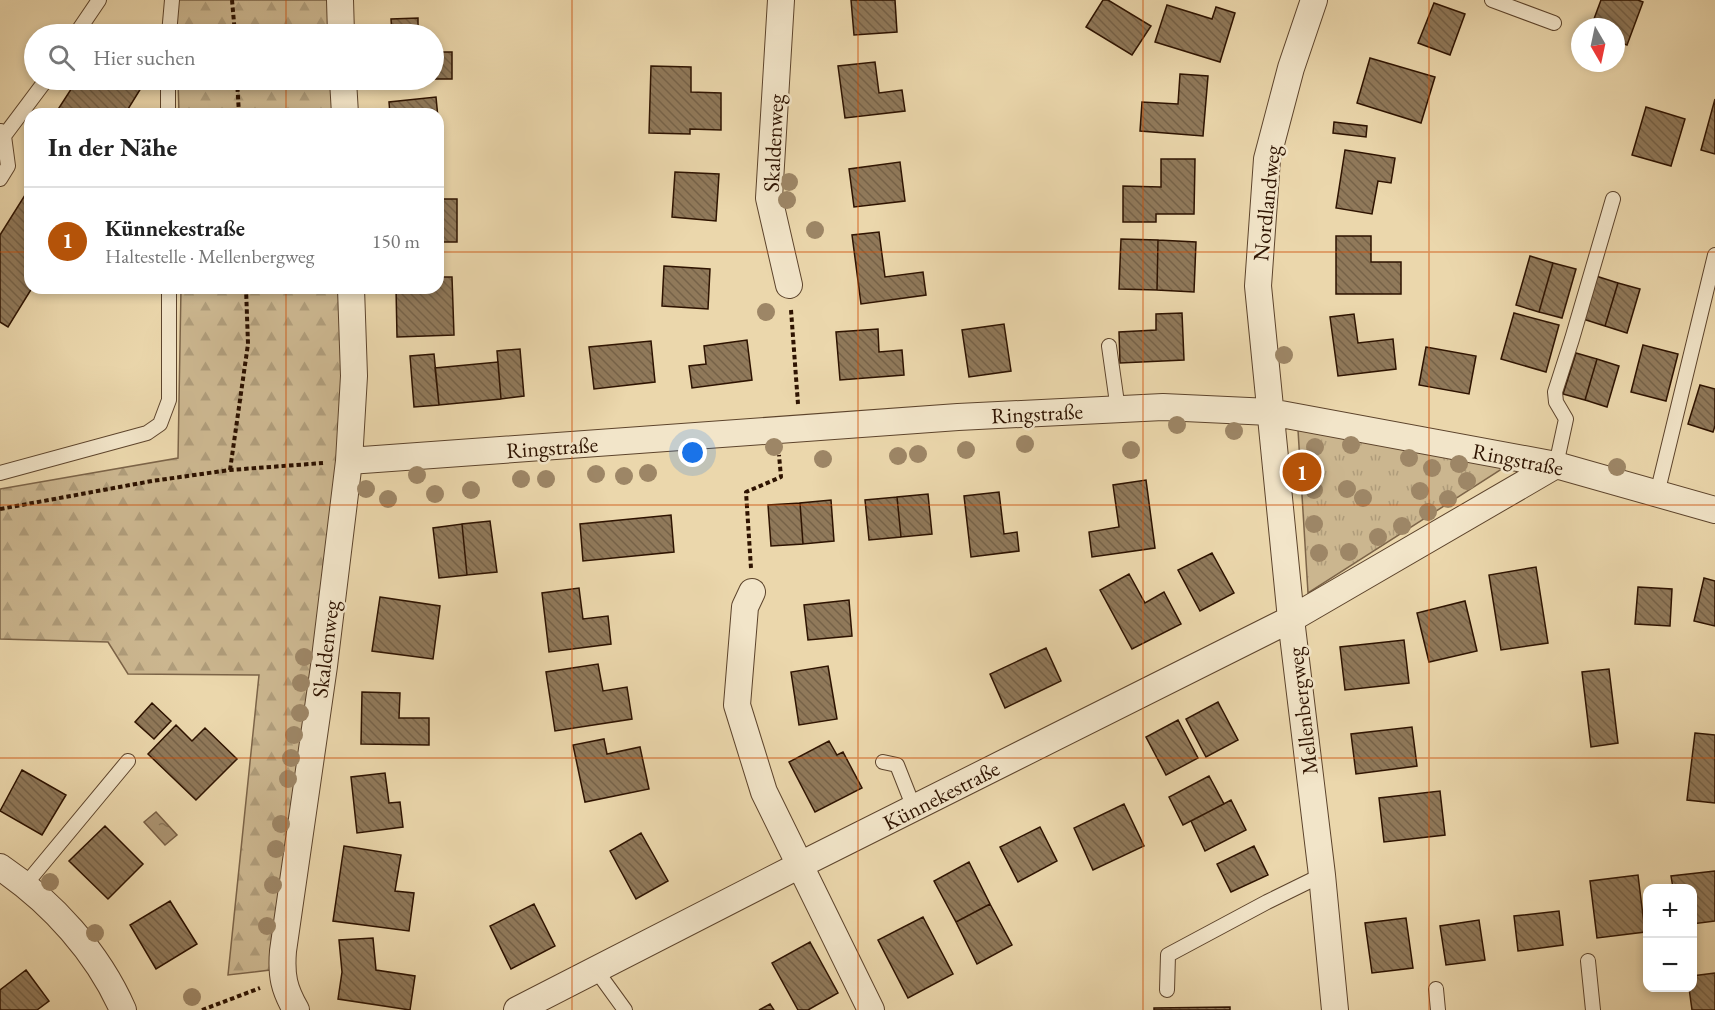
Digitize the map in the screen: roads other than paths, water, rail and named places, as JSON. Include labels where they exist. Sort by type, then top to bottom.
[{"type":"street","points":[[340,0],[341,24]]},
{"type":"street","name":"Skaldenweg","points":[[782,0],[769,198],[789,285]]},
{"type":"street","name":"Nordlandweg","points":[[1270,412],[1258,286],[1267,159],[1291,68],[1314,0]]},
{"type":"street","points":[[344,90],[345,108]]},
{"type":"street","name":"Skaldenweg","points":[[294,1008],[285,991],[283,951],[324,666],[349,461],[354,376],[351,294]]},
{"type":"street","name":"Ringstraße","points":[[349,461],[958,417],[1163,407],[1270,412],[1556,465],[1715,509]]},
{"type":"street","name":"Mellenbergweg","points":[[1270,412],[1335,1010]]},
{"type":"street","name":"Künnekestraße","points":[[517,1010],[1291,619],[1556,465]]},
{"type":"street","points":[[752,592],[745,607],[737,705],[764,792],[871,1010]]},
{"type":"street","points":[[0,867],[25,885],[80,940],[102,972],[123,1010]]},
{"type":"lane","points":[[83,24],[99,0]]},
{"type":"lane","points":[[170,24],[172,0]]},
{"type":"lane","points":[[1492,0],[1554,23]]},
{"type":"lane","points":[[0,179],[8,166],[2,133],[38,90]]},
{"type":"lane","points":[[168,90],[168,108]]},
{"type":"lane","points":[[1556,465],[1566,419],[1556,402],[1555,392],[1613,199]]},
{"type":"lane","points":[[1657,494],[1715,255]]},
{"type":"lane","points":[[0,473],[147,433],[160,424],[169,400],[169,294]]},
{"type":"lane","points":[[1109,346],[1118,410]]},
{"type":"lane","points":[[25,885],[128,761]]},
{"type":"lane","points":[[883,762],[897,765],[914,808]]},
{"type":"lane","points":[[1167,990],[1168,956],[1322,875]]},
{"type":"lane","points":[[1588,961],[1593,1010]]},
{"type":"lane","points":[[596,970],[625,1010]]},
{"type":"lane","points":[[1436,989],[1438,1010]]},
{"type":"water","points":[[156,812],[177,835],[165,845],[144,822]]},
{"type":"place","name":"Künnekestraße","points":[[1302,472]]}]
